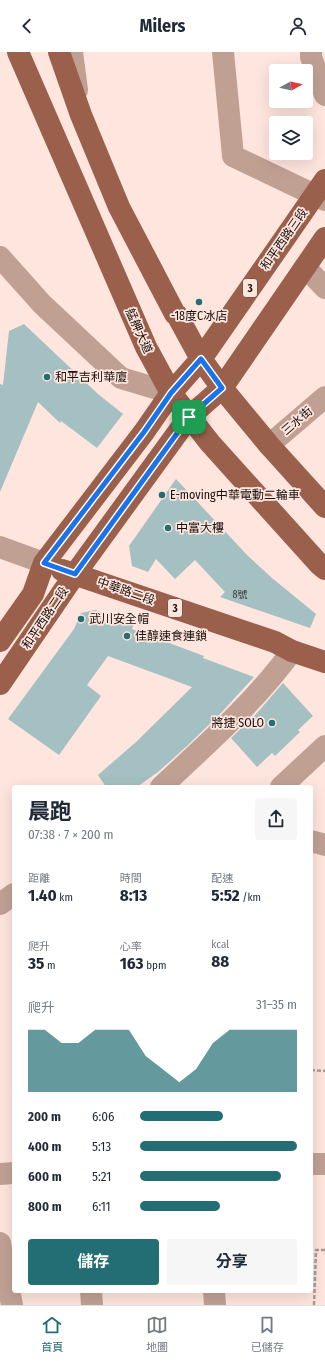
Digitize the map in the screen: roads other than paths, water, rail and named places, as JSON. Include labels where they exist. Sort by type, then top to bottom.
[{"type":"main road","name":"艋舺大道","points":[[18,52],[146,347],[171,393],[189,417],[233,469],[323,570]]},
{"type":"main road","points":[[58,52],[81,114],[119,207],[175,314],[177,315],[201,359],[222,388],[269,445],[325,507]]},
{"type":"main road","name":"和平西路三段","points":[[171,393],[201,359],[322,192]]},
{"type":"main road","points":[[189,417],[222,388],[325,238]]},
{"type":"main road","name":"和平西路二段","points":[[0,641],[33,594],[44,563],[144,432],[171,393]]},
{"type":"main road","name":"和平西路二段","points":[[0,684],[75,574],[189,417]]},
{"type":"main road","name":"中華路二段","points":[[44,563],[325,662]]},
{"type":"main road","name":"中華路二段","points":[[284,647],[325,648]]},
{"type":"street","points":[[72,52],[81,114]]},
{"type":"street","points":[[223,52],[233,156],[322,192]]},
{"type":"street","points":[[311,52],[311,57],[325,95]]},
{"type":"street","points":[[0,256],[42,304],[121,378],[171,393]]},
{"type":"street","points":[[305,267],[325,288]]},
{"type":"street","name":"三水街","points":[[269,445],[325,397]]},
{"type":"street","name":"中華路二段","points":[[0,547],[44,563]]},
{"type":"street","points":[[163,785],[240,713],[278,670],[284,647]]},
{"type":"street","points":[[283,785],[322,753]]},
{"type":"street","points":[[313,841],[325,845]]},
{"type":"street","points":[[0,904],[12,895]]},
{"type":"street","points":[[313,1164],[325,1164]]},
{"type":"street","points":[[0,1174],[12,1173]]},
{"type":"street","points":[[0,1242],[12,1305]]},
{"type":"street","points":[[91,1293],[92,1305]]},
{"type":"street","points":[[214,1293],[215,1305]]},
{"type":"place","name":"-18度C冰店","points":[[199,302]]},
{"type":"place","name":"和平吉利華廈","points":[[47,377]]},
{"type":"place","name":"E-moving中華電動二輪車","points":[[162,495]]},
{"type":"place","name":"中富大樓","points":[[168,528]]},
{"type":"place","name":"武川安全帽","points":[[81,619]]},
{"type":"place","name":"佳醇速食連鎖","points":[[127,636]]},
{"type":"place","name":"將捷 SOLO","points":[[272,723]]}]
